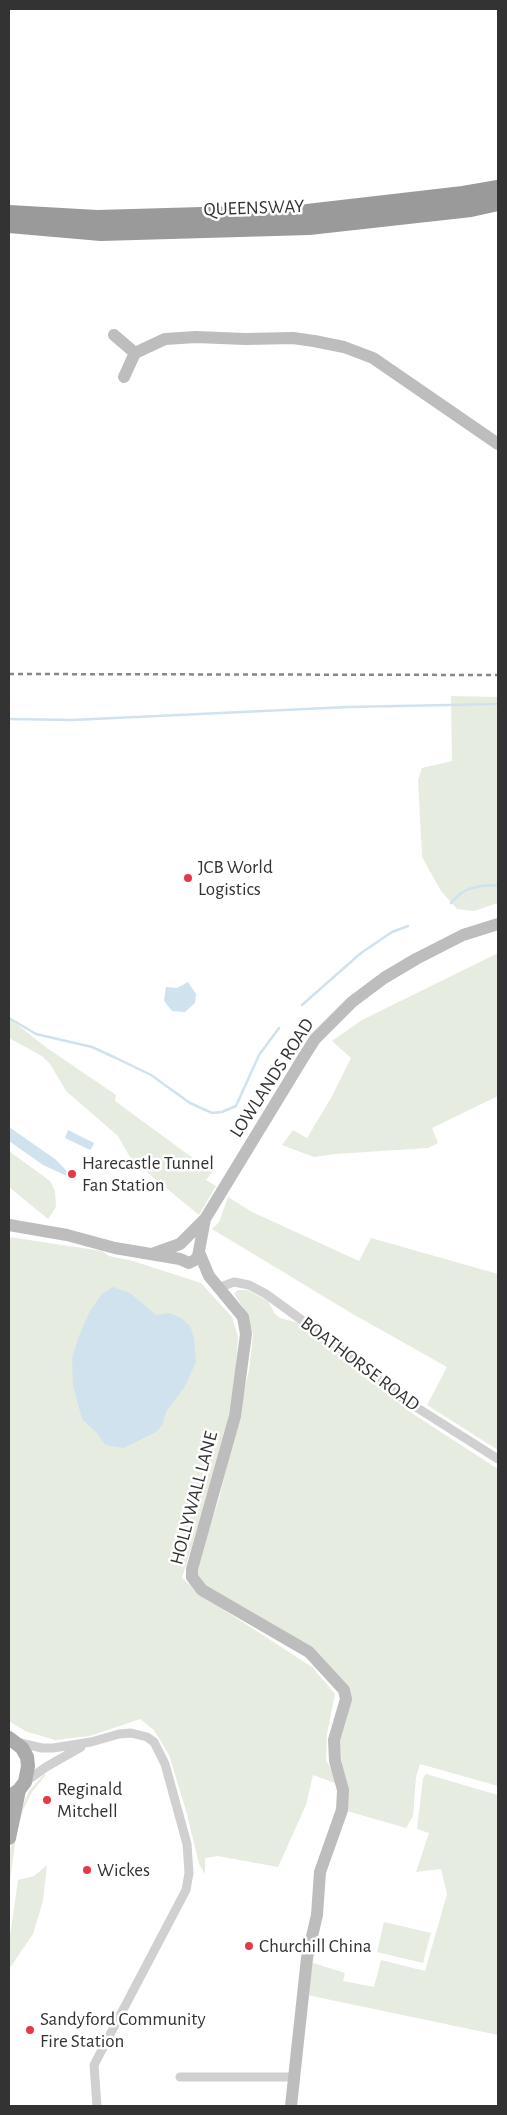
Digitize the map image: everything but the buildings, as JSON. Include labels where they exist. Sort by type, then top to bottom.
[{"type":"highway","name":"QUEENSWAY","points":[[9,213],[97,218],[307,212],[463,194],[498,188]]},
{"type":"highway","name":"QUEENSWAY","points":[[9,225],[101,233],[309,227],[471,209],[498,203]]},
{"type":"highway","points":[[9,231],[101,233]]},
{"type":"main road","points":[[9,1838],[17,1790],[28,1770],[28,1762],[24,1751],[12,1740]]},
{"type":"street","points":[[114,335],[134,353]]},
{"type":"street","points":[[124,377],[134,353],[165,339],[196,337],[244,339],[293,338],[344,347],[373,358],[498,444]]},
{"type":"street","name":"LOWLANDS ROAD","points":[[182,1243],[205,1219],[290,1077],[315,1039],[331,1022],[352,1002],[384,978],[416,959],[463,935],[498,924]]},
{"type":"street","name":"LOWLANDS ROAD","points":[[199,1250],[205,1219]]},
{"type":"street","name":"HOLLYWALL LANE","points":[[9,1225],[183,1261],[209,1276]]},
{"type":"street","points":[[152,1254],[182,1243],[194,1242],[199,1250],[195,1260],[183,1261],[177,1253],[182,1243]]},
{"type":"street","name":"HOLLYWALL LANE","points":[[199,1250],[209,1276],[242,1317],[246,1334],[244,1361],[233,1424],[192,1569],[192,1577],[202,1590],[309,1652],[344,1690],[346,1699],[334,1740],[335,1761],[344,1790],[342,1810],[320,1872],[317,1916],[306,1958],[291,2106]]},
{"type":"street","name":"BOATHORSE ROAD","points":[[218,1288],[234,1282],[249,1285],[266,1294],[336,1345],[397,1395],[498,1459]]},
{"type":"street","points":[[12,1740],[42,1748],[63,1747],[91,1742],[119,1734],[131,1733],[147,1736],[154,1742],[165,1764],[187,1844],[189,1873],[186,1890],[94,2065],[97,2106]]},
{"type":"street","points":[[17,1790],[57,1760],[91,1742]]},
{"type":"street","points":[[180,2077],[294,2078]]},
{"type":"shaded area","points":[[451,696],[498,697],[498,903],[474,911],[457,909],[441,891],[422,857],[418,780],[422,768],[452,761]]},
{"type":"shaded area","points":[[498,953],[498,1096],[432,1128],[438,1143],[428,1148],[314,1157],[282,1145],[293,1130],[307,1138],[331,1098],[351,1058],[332,1041],[362,1020]]},
{"type":"shaded area","points":[[9,1018],[47,1048],[116,1095],[115,1101],[212,1172],[206,1180],[216,1186],[199,1215],[131,1159],[118,1136],[66,1091],[50,1064],[42,1056],[9,1038]]},
{"type":"shaded area","points":[[9,1151],[50,1181],[55,1191],[56,1207],[48,1219],[9,1187]]},
{"type":"shaded area","points":[[228,1197],[252,1212],[359,1261],[371,1238],[498,1274],[498,1450],[427,1405],[447,1367],[351,1313],[212,1229],[219,1222]]},
{"type":"shaded area","points":[[9,1237],[102,1251],[109,1256],[133,1261],[201,1283],[232,1317],[238,1337],[236,1367],[226,1436],[182,1578],[201,1595],[312,1667],[335,1694],[327,1734],[326,1760],[340,1785],[313,1775],[306,1805],[278,1867],[218,1856],[205,1858],[205,1874],[199,1864],[187,1814],[169,1755],[154,1730],[140,1719],[90,1736],[55,1740],[25,1731],[9,1721]]},
{"type":"shaded area","points":[[238,1290],[247,1290],[268,1301],[275,1314],[280,1318],[299,1323],[410,1412],[498,1469],[498,1786],[420,1764],[416,1777],[413,1816],[406,1828],[347,1811],[339,1737],[347,1711],[327,1667],[208,1590],[195,1570],[219,1499],[249,1370],[253,1334],[243,1307],[234,1294]]},
{"type":"shaded area","points":[[45,1773],[45,1776],[32,1792],[23,1810],[16,1836],[9,1889],[10,1850],[19,1814],[29,1791]]},
{"type":"shaded area","points":[[426,1774],[498,1795],[498,2035],[307,1995],[310,1962],[345,1973],[343,1981],[374,1987],[381,1960],[425,1971],[447,1894],[441,1869],[416,1872],[429,1833],[417,1829],[423,1778]]},
{"type":"shaded area","points":[[47,1865],[43,1901],[33,1934],[9,1969],[9,1942],[18,1880],[34,1876]]},
{"type":"shaded area","points":[[384,1922],[431,1933],[423,1963],[377,1952]]},
{"type":"water","points":[[188,982],[196,994],[195,1003],[185,1012],[172,1011],[164,1001],[166,987],[177,988]]},
{"type":"water","points":[[9,1127],[55,1159],[69,1173],[67,1176],[43,1165],[9,1141]]},
{"type":"water","points":[[68,1130],[94,1143],[90,1150],[65,1138]]},
{"type":"water","points":[[113,1287],[130,1293],[156,1315],[169,1313],[181,1318],[190,1326],[194,1338],[196,1362],[184,1388],[167,1410],[162,1425],[156,1432],[123,1448],[105,1445],[98,1434],[82,1419],[73,1385],[72,1358],[79,1336],[90,1311],[102,1294]]},
{"type":"waterway","points":[[9,719],[72,720],[348,707],[498,704]]},
{"type":"waterway","points":[[451,903],[461,893],[469,889],[498,885]]},
{"type":"waterway","points":[[302,1005],[361,953],[392,932],[408,926]]},
{"type":"waterway","points":[[9,1018],[36,1034],[92,1047],[116,1058],[151,1075],[190,1103],[212,1113],[222,1112],[236,1106],[259,1055],[279,1028]]},
{"type":"railway","points":[[9,674],[498,675]]},
{"type":"place","name":"JCB World Logistics","points":[[188,878]]},
{"type":"place","name":"Harecastle Tunnel Fan Station","points":[[72,1174]]},
{"type":"place","name":"Reginald Mitchell","points":[[47,1800]]},
{"type":"place","name":"Wickes","points":[[87,1870]]},
{"type":"place","name":"Churchill China","points":[[249,1946]]},
{"type":"place","name":"Sandyford Community Fire Station","points":[[30,2030]]}]
